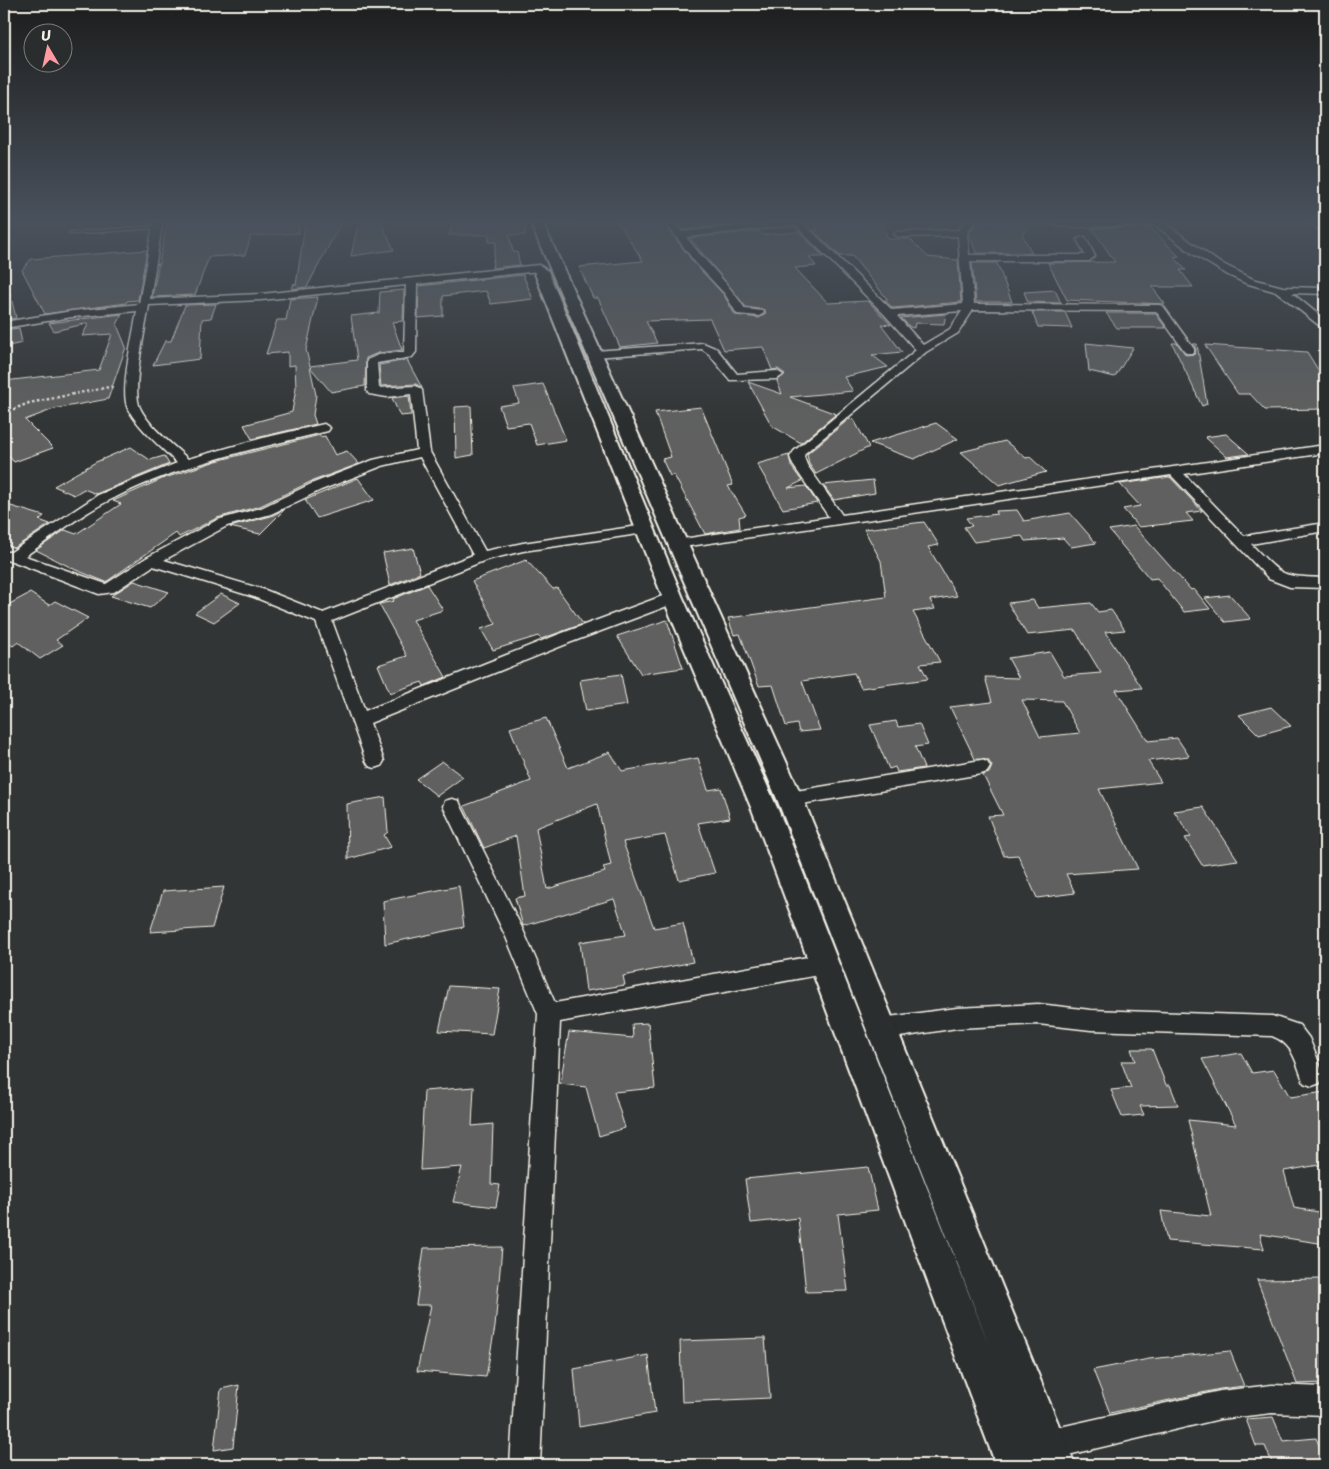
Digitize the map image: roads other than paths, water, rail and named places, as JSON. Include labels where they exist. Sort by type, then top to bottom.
[{"type":"street","points":[[147,288],[131,382],[133,407],[145,425],[185,464]]},
{"type":"street","points":[[4,325],[144,305],[261,297],[354,288]]},
{"type":"street","points":[[413,288],[410,352],[408,355],[378,358],[370,362],[373,391],[387,393],[416,390],[424,452],[481,557]]},
{"type":"street","points":[[547,288],[673,598],[766,812],[1016,1465]]},
{"type":"street","points":[[563,288],[595,354],[676,544],[790,799],[1051,1455],[1220,1405],[1272,1400],[1325,1401]]},
{"type":"street","points":[[726,288],[730,292],[740,312],[759,313]]},
{"type":"street","points":[[863,288],[922,350]]},
{"type":"street","points":[[838,520],[800,465],[797,457],[800,451],[922,350],[954,331],[970,308],[968,288]]},
{"type":"street","points":[[1274,288],[1281,290],[1325,291]]},
{"type":"street","points":[[1281,290],[1325,325]]},
{"type":"street","points":[[889,313],[970,308],[1159,308],[1190,351]]},
{"type":"street","points":[[595,354],[703,346],[714,351],[728,374],[734,378],[777,375]]},
{"type":"street","points":[[9,556],[102,499],[185,464],[264,440],[324,428]]},
{"type":"street","points":[[676,544],[1325,449]]},
{"type":"street","points":[[9,556],[99,589],[109,589],[151,561],[222,523],[266,511],[316,487],[378,464],[424,452]]},
{"type":"street","points":[[1174,471],[1280,580],[1325,583]]},
{"type":"street","points":[[1240,541],[1325,527]]},
{"type":"street","points":[[323,619],[481,557],[523,547],[645,529]]},
{"type":"street","points":[[151,561],[224,581],[297,606],[323,619],[374,760]]},
{"type":"street","points":[[361,720],[563,639],[673,598]]},
{"type":"street","points":[[790,799],[981,767]]},
{"type":"street","points":[[452,806],[516,936],[549,1014],[525,1465]]},
{"type":"street","points":[[549,1014],[824,964]]},
{"type":"street","points":[[880,1029],[957,1018],[1038,1014],[1091,1020],[1272,1026],[1291,1032],[1301,1046],[1312,1075]]}]
